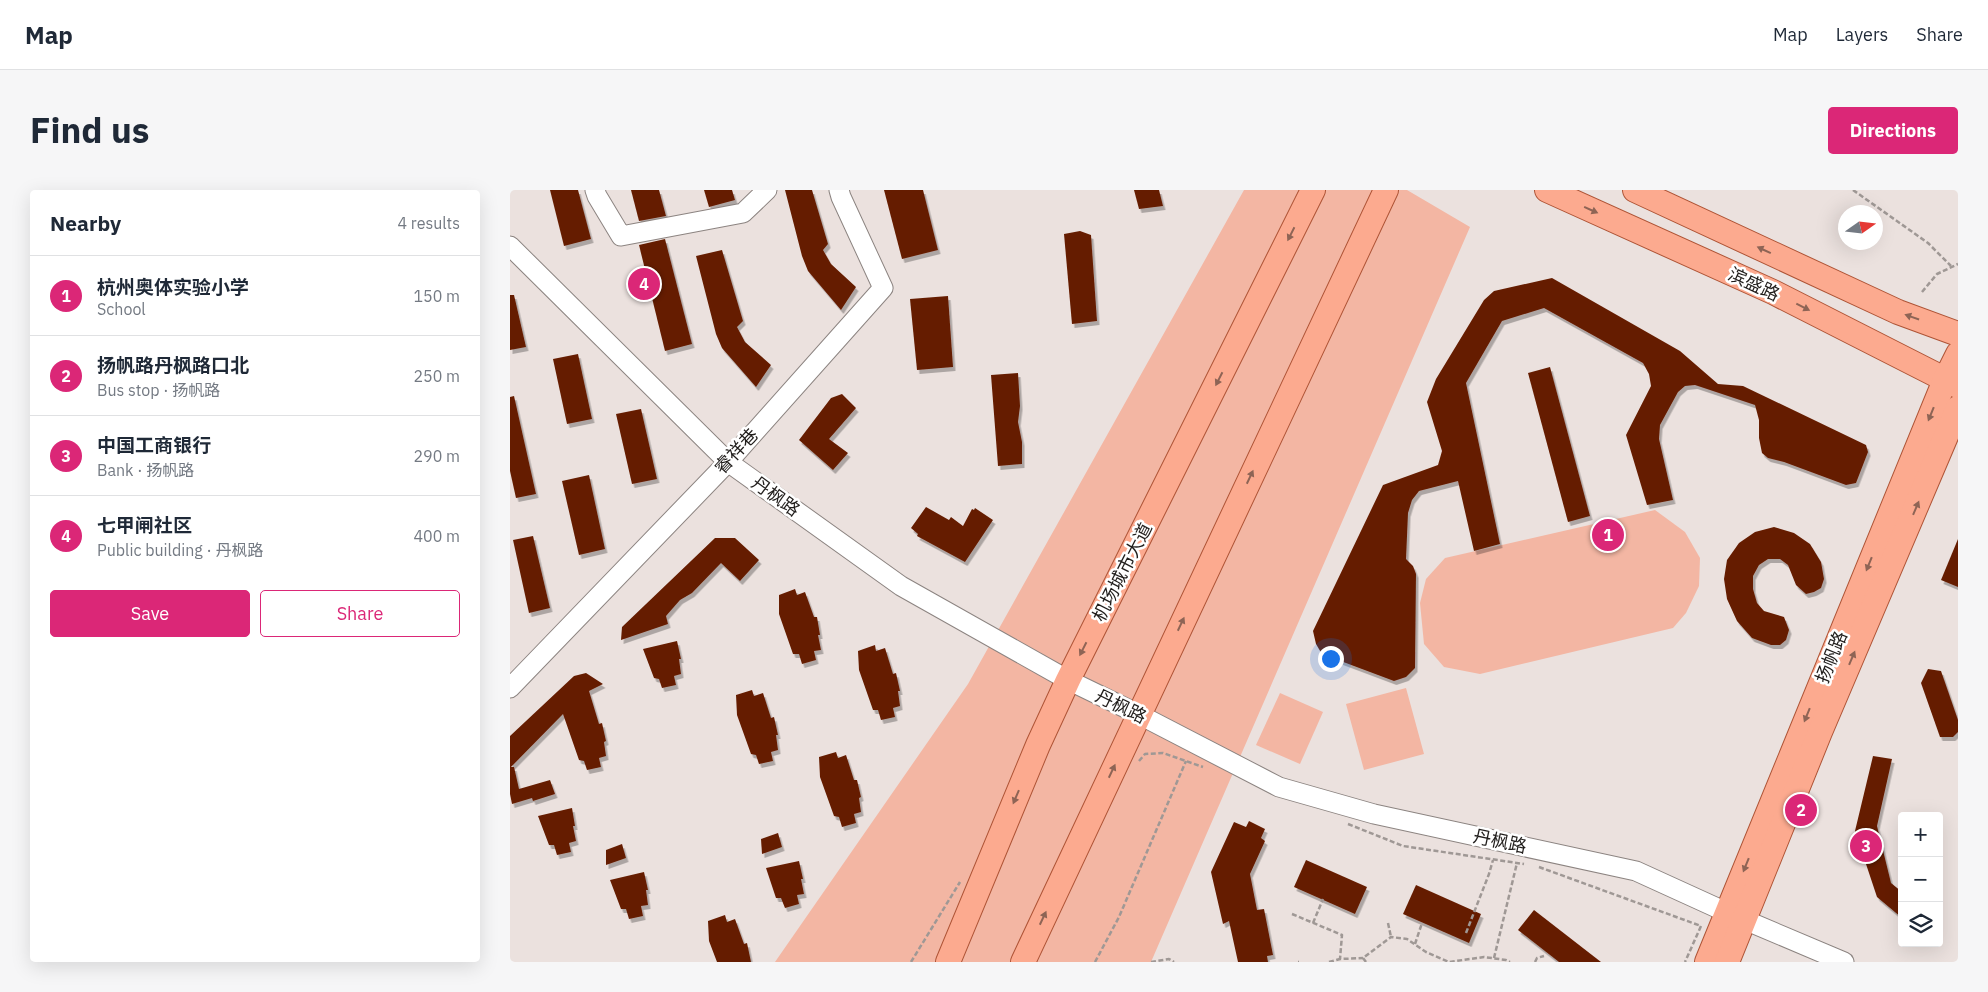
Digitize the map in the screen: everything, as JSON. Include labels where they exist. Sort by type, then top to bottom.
[{"type":"main road","name":"机场城市大道","points":[[948,962],[1038,745],[1068,680],[1313,190]]},
{"type":"main road","points":[[1023,962],[1386,190]]},
{"type":"main road","name":"滨盛路","points":[[1547,190],[1773,292],[1951,383]]},
{"type":"main road","name":"滨盛路","points":[[1635,190],[1898,312],[1958,334]]},
{"type":"main road","name":"扬帆路","points":[[1707,962],[1735,916],[1951,383],[1958,354]]},
{"type":"main road","points":[[1728,962],[1735,916],[1820,732],[1958,408]]},
{"type":"street","points":[[595,190],[621,236],[743,213],[767,190]]},
{"type":"street","name":"睿祥巷","points":[[510,688],[728,462],[883,288],[839,190]]},
{"type":"street","name":"丹枫路","points":[[510,246],[728,462],[901,586],[1068,680],[1279,787],[1374,814],[1636,870],[1735,916],[1844,962]]},
{"type":"path","points":[[1854,190],[1928,243],[1951,266]]},
{"type":"path","points":[[1922,292],[1937,274],[1958,264]]},
{"type":"path","points":[[1095,962],[1119,916],[1194,743]]},
{"type":"path","points":[[1466,933],[1493,860]]},
{"type":"path","points":[[1494,958],[1517,863]]},
{"type":"path","points":[[1313,923],[1323,899]]},
{"type":"path","points":[[1292,914],[1342,935],[1340,959]]},
{"type":"path","points":[[1388,923],[1391,937]]},
{"type":"path","points":[[1415,944],[1422,923]]},
{"type":"path","points":[[1685,962],[1700,926]]},
{"type":"path","points":[[1329,962],[1340,959],[1363,958],[1391,937],[1407,939],[1426,952],[1448,962],[1484,957],[1510,962]]},
{"type":"path","points":[[1535,962],[1537,958],[1544,956]]},
{"type":"path","points":[[1363,958],[1366,962]]},
{"type":"path","points":[[1152,962],[1169,959],[1174,962]]},
{"type":"shaded area","points":[[1244,190],[1407,190],[1470,227],[1151,962],[775,962],[968,684]]},
{"type":"shaded area","points":[[1655,510],[1685,532],[1700,558],[1699,586],[1686,613],[1673,628],[1480,674],[1444,667],[1424,644],[1420,603],[1426,579],[1445,558]]},
{"type":"shaded area","points":[[1406,688],[1424,754],[1364,770],[1346,704]]},
{"type":"shaded area","points":[[1280,693],[1323,712],[1300,764],[1256,745]]},
{"type":"building","points":[[550,190],[578,190],[591,239],[564,246]]},
{"type":"building","points":[[631,190],[659,190],[666,216],[639,221]]},
{"type":"building","points":[[704,190],[732,190],[735,200],[709,207]]},
{"type":"building","points":[[785,190],[812,190],[828,244],[823,250],[831,264],[856,287],[841,310],[808,271],[802,256]]},
{"type":"building","points":[[884,190],[923,190],[938,250],[902,259]]},
{"type":"building","points":[[1134,190],[1159,190],[1163,206],[1139,209]]},
{"type":"building","points":[[1080,231],[1091,235],[1097,321],[1072,324],[1064,234]]},
{"type":"building","points":[[665,239],[692,344],[665,351],[639,245]]},
{"type":"building","points":[[722,250],[743,321],[737,327],[745,342],[771,365],[756,387],[722,348],[716,334],[696,256]]},
{"type":"building","points":[[1552,278],[1680,351],[1718,384],[1743,386],[1866,445],[1868,452],[1856,483],[1846,485],[1768,458],[1762,453],[1759,438],[1759,420],[1755,405],[1695,385],[1685,386],[1678,392],[1660,425],[1659,439],[1673,500],[1647,505],[1626,435],[1651,386],[1649,374],[1643,363],[1544,308],[1502,321],[1466,383],[1500,544],[1474,551],[1458,481],[1419,491],[1412,500],[1408,513],[1406,559],[1413,566],[1416,574],[1415,668],[1406,677],[1394,681],[1322,654],[1316,644],[1313,631],[1383,485],[1438,465],[1442,451],[1427,402],[1436,379],[1484,300],[1494,291]]},
{"type":"building","points":[[510,295],[514,295],[526,347],[510,350]]},
{"type":"building","points":[[948,296],[953,367],[917,370],[910,299]]},
{"type":"building","points":[[578,354],[592,419],[567,424],[553,359]]},
{"type":"building","points":[[1550,367],[1590,516],[1568,522],[1528,373]]},
{"type":"building","points":[[1018,373],[1020,406],[1018,422],[1022,442],[1022,464],[998,466],[991,375]]},
{"type":"building","points":[[842,394],[856,408],[829,439],[848,453],[833,470],[799,440],[831,398]]},
{"type":"building","points":[[514,396],[536,494],[516,498],[510,471],[510,397]]},
{"type":"building","points":[[641,409],[657,479],[632,484],[616,414]]},
{"type":"building","points":[[589,475],[605,549],[579,555],[562,481]]},
{"type":"building","points":[[926,507],[949,520],[951,517],[963,526],[972,509],[974,510],[975,508],[993,520],[965,562],[917,536],[918,534],[911,528]]},
{"type":"building","points":[[1774,527],[1794,533],[1810,544],[1821,562],[1824,579],[1821,588],[1806,594],[1796,585],[1788,565],[1780,559],[1768,559],[1759,565],[1753,576],[1753,589],[1757,603],[1764,611],[1784,617],[1789,630],[1786,640],[1780,645],[1771,645],[1752,638],[1737,621],[1727,599],[1724,579],[1727,560],[1739,543],[1755,532]]},
{"type":"building","points":[[533,536],[550,608],[529,613],[513,540]]},
{"type":"building","points":[[715,538],[735,538],[759,560],[740,581],[721,563],[692,593],[680,600],[666,616],[668,624],[621,640],[622,627]]},
{"type":"building","points":[[1958,539],[1958,587],[1941,580]]},
{"type":"building","points":[[795,589],[797,595],[805,592],[814,617],[817,617],[820,635],[818,635],[821,650],[814,651],[816,660],[802,664],[799,654],[793,654],[779,614],[779,595]]},
{"type":"building","points":[[677,641],[681,659],[679,659],[681,674],[674,676],[676,685],[662,688],[659,679],[654,678],[643,649]]},
{"type":"building","points":[[875,645],[876,651],[885,648],[893,674],[896,673],[900,691],[898,691],[900,706],[893,708],[895,717],[881,720],[878,710],[873,710],[859,670],[858,651]]},
{"type":"building","points":[[1928,669],[1941,671],[1958,720],[1958,732],[1953,737],[1940,737],[1921,683]]},
{"type":"building","points":[[586,673],[603,684],[589,691],[599,724],[602,723],[606,741],[604,742],[606,756],[599,758],[601,767],[587,770],[584,761],[579,760],[563,714],[511,767],[514,767],[519,789],[550,780],[555,794],[533,801],[532,798],[512,804],[510,794],[510,736],[574,676]]},
{"type":"building","points":[[752,690],[754,696],[763,693],[771,718],[774,717],[778,735],[776,735],[778,750],[771,752],[773,761],[759,764],[756,755],[751,754],[737,715],[736,695]]},
{"type":"building","points":[[836,752],[838,758],[846,755],[854,780],[857,780],[861,797],[859,798],[861,812],[854,814],[856,823],[842,827],[839,817],[834,816],[820,777],[819,757]]},
{"type":"building","points":[[1873,756],[1892,759],[1877,826],[1891,883],[1898,889],[1898,915],[1877,897],[1855,831]]},
{"type":"building","points":[[572,808],[576,841],[569,843],[571,852],[557,855],[554,845],[549,845],[538,816]]},
{"type":"building","points":[[1249,821],[1265,829],[1261,838],[1265,841],[1250,874],[1257,910],[1264,909],[1273,955],[1267,956],[1268,962],[1238,962],[1229,921],[1223,924],[1211,872],[1234,822],[1246,827]]},
{"type":"building","points":[[778,833],[782,847],[762,854],[761,839]]},
{"type":"building","points":[[622,844],[626,858],[606,865],[606,850]]},
{"type":"building","points":[[1306,860],[1367,887],[1355,914],[1294,887]]},
{"type":"building","points":[[799,861],[804,894],[797,895],[799,904],[785,908],[781,898],[776,898],[766,868]]},
{"type":"building","points":[[644,872],[648,890],[646,890],[648,905],[641,906],[643,916],[629,919],[626,909],[621,909],[610,880]]},
{"type":"building","points":[[1416,885],[1481,914],[1469,943],[1403,914]]},
{"type":"building","points":[[1534,910],[1601,962],[1559,962],[1518,930]]},
{"type":"building","points":[[725,915],[727,922],[735,919],[744,944],[747,943],[751,962],[717,962],[709,941],[708,921]]},
{"type":"place","name":"七甲闸社区","points":[[644,284]]},
{"type":"place","name":"杭州奥体实验小学","points":[[1608,535]]},
{"type":"place","name":"扬帆路丹枫路口北","points":[[1801,810]]},
{"type":"place","name":"中国工商银行","points":[[1866,846]]}]
